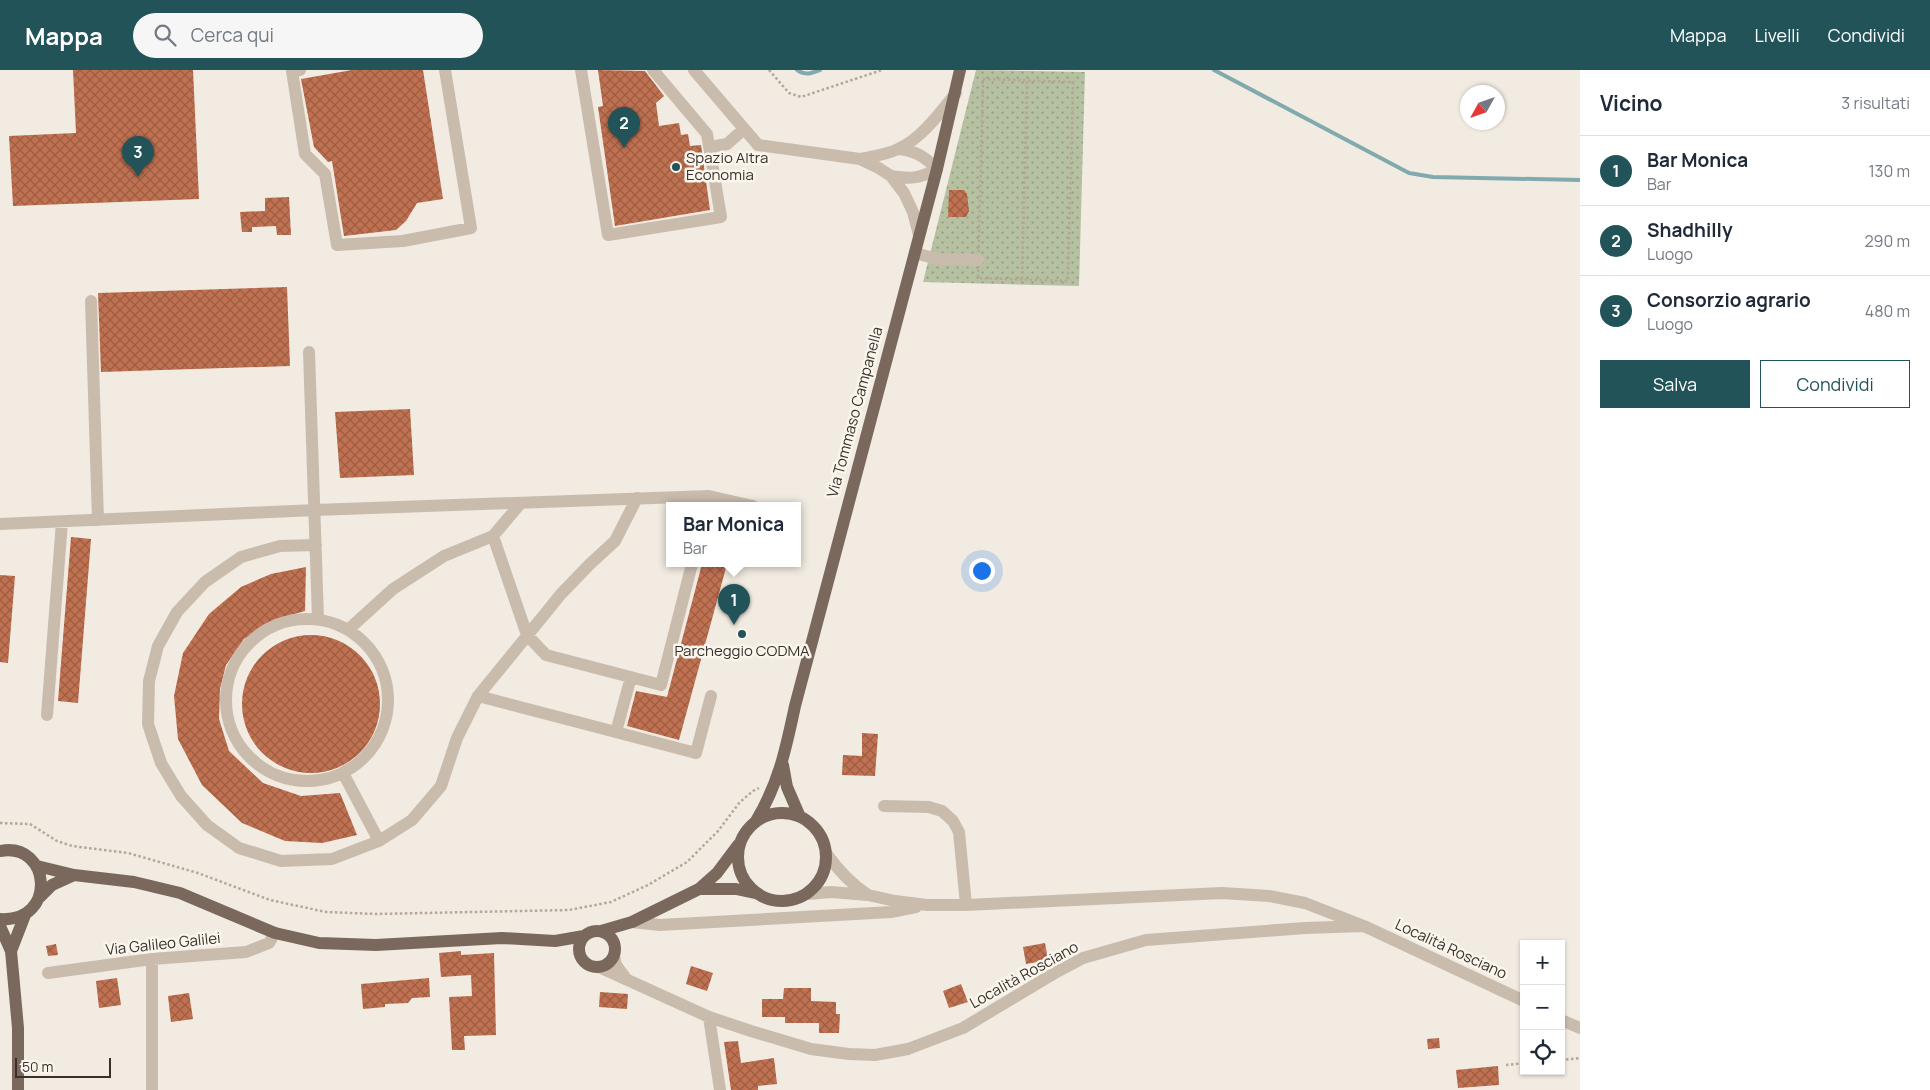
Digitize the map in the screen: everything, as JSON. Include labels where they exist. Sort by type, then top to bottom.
[{"type":"main road","name":"Via Tommaso Campanella","points":[[756,821],[774,787],[783,762],[795,706],[832,560],[937,169],[960,70]]},
{"type":"main road","name":"Via Tommaso Campanella","points":[[783,762],[787,787],[800,817]]},
{"type":"main road","points":[[583,959],[579,947],[584,936],[589,932],[602,931],[632,922],[699,889],[717,873],[740,843],[749,827],[756,821],[773,814],[791,814],[800,817],[815,828],[824,844],[826,853],[826,862],[820,880],[808,894],[791,901],[781,902],[763,898],[748,887],[739,870],[737,852],[740,843]]},
{"type":"main road","points":[[0,851],[18,852],[29,857],[37,866],[41,877],[42,889],[40,897]]},
{"type":"main road","name":"Via Galileo Galilei","points":[[37,866],[74,875],[134,882],[180,893],[275,933],[319,943],[376,945],[502,938],[555,941]]},
{"type":"main road","points":[[0,919],[10,920],[24,915],[32,910],[40,897],[52,885],[74,875]]},
{"type":"main road","points":[[699,889],[736,889],[755,893]]},
{"type":"main road","points":[[11,951],[24,915]]},
{"type":"main road","points":[[555,941],[593,966],[599,967],[610,961],[614,950],[632,922]]},
{"type":"main road","points":[[0,926],[11,951],[18,1028],[18,1090]]},
{"type":"main road","points":[[602,931],[607,934],[614,950]]},
{"type":"main road","points":[[555,941],[584,936]]},
{"type":"street","points":[[300,70],[292,71],[305,154],[325,174],[337,245],[402,241],[471,228],[445,70]]},
{"type":"street","points":[[581,70],[608,235],[721,217],[707,134],[653,70]]},
{"type":"street","points":[[694,70],[758,145],[860,159],[877,166],[891,176],[904,193],[913,212],[919,235]]},
{"type":"street","points":[[899,149],[925,128],[956,92]]},
{"type":"street","points":[[710,146],[727,144],[744,129]]},
{"type":"street","points":[[860,159],[899,149],[914,151],[927,159],[937,169],[924,176],[908,179],[891,176]]},
{"type":"street","points":[[914,253],[937,259],[978,260]]},
{"type":"street","points":[[91,301],[98,520]]},
{"type":"street","points":[[308,352],[318,620]]},
{"type":"street","points":[[316,545],[280,546],[241,557],[205,582],[177,612],[158,646],[149,682],[148,724],[160,763],[181,796],[207,825],[239,848],[281,861],[332,858],[379,841],[412,820],[441,786],[457,738],[478,696],[527,635],[590,564],[615,541],[637,498]]},
{"type":"street","points":[[0,524],[637,498],[708,501]]},
{"type":"street","points":[[349,629],[392,589],[444,556],[493,536],[520,504]]},
{"type":"street","points":[[48,714],[62,522]]},
{"type":"street","points":[[493,536],[527,635],[546,655],[661,685],[691,567]]},
{"type":"street","points":[[318,620],[349,629],[371,649],[386,679],[388,717],[374,748],[343,773],[308,782],[266,771],[237,743],[226,707],[231,670],[252,639],[282,622],[318,620]]},
{"type":"street","points":[[616,732],[631,677]]},
{"type":"street","points":[[478,696],[696,753],[711,696]]},
{"type":"street","points":[[343,773],[379,841]]},
{"type":"street","points":[[884,806],[929,807],[942,811],[953,820],[958,832],[966,905]]},
{"type":"street","name":"Località Rosciano","points":[[826,853],[838,869],[856,887],[868,895]]},
{"type":"street","name":"Località Rosciano","points":[[808,894],[831,892],[868,895],[927,905],[966,905],[1222,893],[1269,896],[1304,904],[1364,926],[1520,999]]},
{"type":"street","points":[[632,922],[660,925],[890,912],[927,905]]},
{"type":"street","name":"Località Rosciano","points":[[599,967],[709,1017],[811,1049],[876,1055],[908,1049],[963,1028],[1083,958],[1146,940],[1305,928],[1364,926]]},
{"type":"street","name":"Via Galileo Galilei","points":[[48,973],[152,959],[246,952],[269,943],[275,933]]},
{"type":"street","points":[[614,950],[616,965],[627,979]]},
{"type":"street","points":[[152,959],[152,1090]]},
{"type":"street","points":[[709,1017],[720,1090]]},
{"type":"street","points":[[1565,1022],[1580,1028]]},
{"type":"path","points":[[769,70],[789,94],[801,97],[882,70]]},
{"type":"path","points":[[983,79],[1073,82],[1068,280],[978,278],[978,260],[983,79]]},
{"type":"path","points":[[1022,279],[1027,80]]},
{"type":"path","points":[[0,823],[30,824],[57,841],[72,846],[128,853],[198,873],[270,900],[326,912],[376,914],[569,910],[611,902],[648,885],[687,862],[718,831],[740,802],[753,791],[763,786]]},
{"type":"path","points":[[1565,1060],[1580,1058]]},
{"type":"path","points":[[1506,1065],[1520,1063]]},
{"type":"green space","points":[[976,70],[1085,72],[1079,286],[923,282]]},
{"type":"building","points":[[73,70],[193,70],[199,199],[13,206],[9,136],[76,133]]},
{"type":"building","points":[[352,70],[423,70],[443,199],[417,203],[406,221],[396,230],[344,236],[332,161],[328,162],[314,147],[301,79]]},
{"type":"building","name":"Spazio Altra Economia","points":[[598,70],[645,71],[664,96],[656,103],[659,126],[679,123],[681,135],[688,134],[690,146],[701,145],[710,210],[615,226],[598,107],[603,106]]},
{"type":"building","points":[[949,190],[964,190],[967,194],[969,211],[966,217],[948,217]]},
{"type":"building","points":[[289,197],[291,235],[277,235],[276,226],[252,227],[252,232],[242,232],[240,212],[265,211],[265,198]]},
{"type":"building","points":[[287,287],[290,366],[101,372],[98,293]]},
{"type":"building","points":[[410,409],[414,475],[340,478],[335,412]]},
{"type":"building","points":[[71,537],[91,539],[78,703],[58,701]]},
{"type":"building","points":[[306,567],[305,611],[277,619],[244,639],[226,665],[220,689],[219,719],[229,751],[263,783],[301,796],[340,793],[357,835],[322,843],[285,841],[242,823],[202,785],[178,739],[174,696],[183,653],[209,614],[241,587],[271,574]]},
{"type":"building","points":[[701,567],[726,567],[679,740],[627,726],[636,691],[667,697]]},
{"type":"building","points":[[0,575],[15,576],[8,663],[0,662]]},
{"type":"building","points":[[311,635],[325,636],[338,640],[360,655],[375,677],[379,690],[379,718],[375,731],[360,753],[338,768],[325,772],[311,773],[297,772],[284,768],[262,753],[247,731],[243,718],[242,704],[243,690],[247,677],[262,655],[284,640],[297,636]]},
{"type":"building","points":[[862,733],[878,734],[875,776],[842,775],[843,755],[862,756]]},
{"type":"building","points":[[1045,943],[1048,960],[1026,964],[1023,947]]},
{"type":"building","points":[[56,944],[58,955],[48,956],[46,946]]},
{"type":"building","points":[[461,951],[461,955],[494,953],[496,1035],[464,1036],[465,1050],[452,1050],[449,997],[472,996],[471,975],[441,977],[439,953]]},
{"type":"building","points":[[691,966],[713,973],[707,991],[686,984]]},
{"type":"building","points":[[117,978],[121,1005],[99,1008],[96,981]]},
{"type":"building","points":[[429,978],[430,997],[412,998],[408,1003],[385,1004],[385,1007],[363,1009],[361,984]]},
{"type":"building","points":[[961,984],[968,1002],[949,1008],[943,991]]},
{"type":"building","points":[[784,988],[811,988],[811,1001],[836,1002],[836,1014],[840,1014],[839,1033],[819,1033],[819,1023],[785,1023],[785,1017],[762,1017],[762,999],[783,999]]},
{"type":"building","points":[[600,992],[628,994],[627,1009],[599,1007]]},
{"type":"building","points":[[189,993],[193,1019],[171,1022],[168,996]]},
{"type":"building","points":[[1439,1038],[1440,1048],[1428,1049],[1427,1039]]},
{"type":"building","points":[[738,1041],[741,1063],[774,1058],[777,1084],[758,1086],[758,1090],[731,1090],[724,1042]]},
{"type":"building","points":[[1498,1066],[1499,1085],[1458,1088],[1456,1070]]},
{"type":"waterway","points":[[797,70],[806,73],[820,70]]},
{"type":"waterway","points":[[1214,70],[1409,173],[1433,177],[1580,180]]},
{"type":"place","name":"Shadhilly","points":[[624,148]]},
{"type":"place","name":"Spazio Altra Economia","points":[[676,167]]},
{"type":"place","name":"Consorzio agrario","points":[[138,177]]},
{"type":"place","name":"Bar Monica","points":[[734,625]]},
{"type":"place","name":"Parcheggio CODMA","points":[[742,634]]}]
